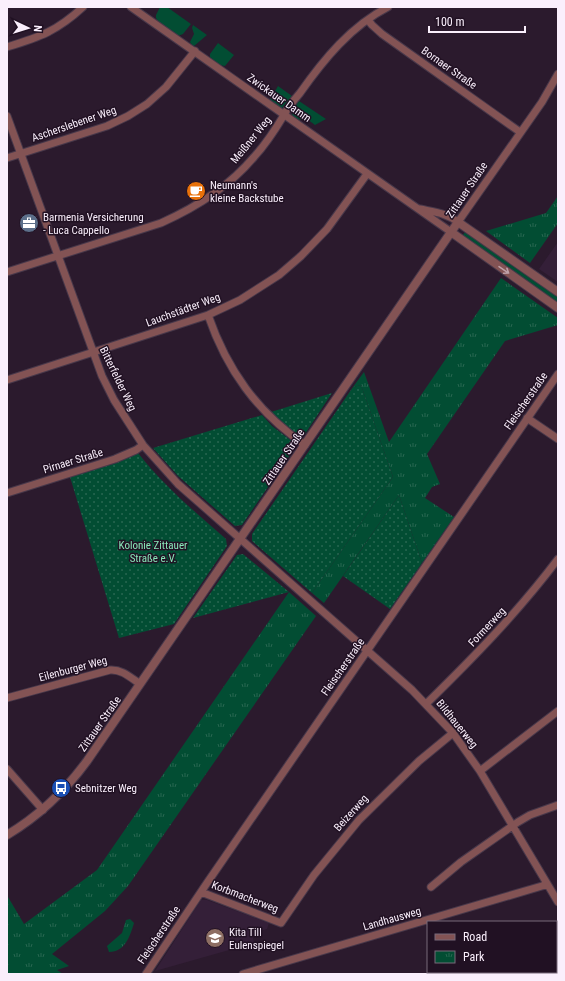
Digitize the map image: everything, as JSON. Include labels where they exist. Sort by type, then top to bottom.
[{"type":"street","points":[[7,47],[47,34],[65,22],[83,7]]},
{"type":"street","name":"Zwickauer Damm","points":[[131,7],[558,308]]},
{"type":"street","name":"Meißner Weg","points":[[7,272],[161,223],[185,212],[217,192],[241,172],[264,145],[312,76],[332,51],[368,20],[388,7]]},
{"type":"street","name":"Bornaer Straße","points":[[368,20],[382,34],[520,132]]},
{"type":"street","name":"Ascherslebener Weg","points":[[7,158],[107,126],[128,116],[147,104],[166,87],[195,51]]},
{"type":"street","name":"Zittauer Straße","points":[[7,835],[43,810],[61,794],[77,775],[542,102],[558,74]]},
{"type":"street","name":"Bitterfelder Weg","points":[[7,116],[92,352],[114,400],[143,445],[178,484],[300,592]]},
{"type":"street","name":"Lauchstädter Weg","points":[[7,380],[208,315],[229,306],[279,275],[302,256],[327,229],[367,174]]},
{"type":"street","name":"Zwickauer Damm","points":[[414,207],[450,216],[558,292]]},
{"type":"street","points":[[208,315],[214,334],[227,362],[241,383],[276,423],[305,445]]},
{"type":"street","name":"Fleischerstraße","points":[[146,974],[558,374]]},
{"type":"street","points":[[528,418],[558,438]]},
{"type":"street","name":"Pirnaer Straße","points":[[7,492],[114,459],[136,450],[143,445]]},
{"type":"street","name":"Formerweg","points":[[426,704],[468,663],[507,621],[558,559]]},
{"type":"street","name":"Bildhauerweg","points":[[300,592],[412,690],[453,733],[480,771],[558,902]]},
{"type":"street","name":"Eilenburger Weg","points":[[7,698],[110,670],[121,672],[140,684]]},
{"type":"street","points":[[480,771],[558,711]]},
{"type":"street","name":"Beizerweg","points":[[281,923],[314,876],[359,820],[414,766],[453,733]]},
{"type":"street","points":[[7,769],[43,810]]},
{"type":"street","points":[[431,887],[461,862],[530,814],[558,805]]},
{"type":"street","name":"Landhausweg","points":[[243,974],[547,884]]},
{"type":"street","name":"Korbmacherweg","points":[[201,892],[281,923]]},
{"type":"shaded area","points":[[558,242],[558,282],[539,269]]},
{"type":"shaded area","name":"Kita Till Eulenspiegel","points":[[201,900],[207,900],[269,923],[267,929],[252,933],[254,943],[155,971]]},
{"type":"green space","points":[[160,7],[167,7],[191,24],[183,34],[178,36],[159,23],[156,15]]},
{"type":"green space","points":[[193,25],[207,35],[194,46],[190,42],[194,34],[192,28]]},
{"type":"green space","points":[[218,43],[234,55],[225,66],[219,65],[210,57],[210,54]]},
{"type":"green space","points":[[278,86],[292,96],[282,108],[270,100]]},
{"type":"green space","points":[[299,101],[326,119],[315,125],[307,119],[296,120],[292,113]]},
{"type":"green space","points":[[558,196],[558,223],[530,263],[486,231],[546,213]]},
{"type":"green space","points":[[466,231],[558,296],[558,304],[462,236]]},
{"type":"green space","points":[[501,278],[558,318],[558,325],[505,341],[427,454],[440,484],[432,487],[425,498],[454,517],[422,563],[399,495],[324,603],[312,593],[393,477],[361,385],[353,387],[364,372],[389,442]]},
{"type":"green space","points":[[361,385],[393,477],[312,593],[252,541],[252,534],[353,387]]},
{"type":"green space","points":[[332,393],[305,434],[298,435],[282,423],[271,412]]},
{"type":"green space","points":[[262,415],[272,426],[293,442],[294,449],[242,525],[235,526],[178,476],[153,448]]},
{"type":"green space","name":"Kolonie Zittauer Straße e.V.","points":[[138,453],[169,488],[226,539],[227,546],[174,624],[119,638],[70,477],[116,463]]},
{"type":"green space","points":[[399,495],[422,563],[390,609],[343,576]]},
{"type":"green space","points":[[243,554],[289,592],[193,618],[237,555]]},
{"type":"green space","points":[[289,592],[316,616],[128,886],[105,911],[52,954],[69,966],[57,970],[63,974],[7,974],[7,897],[24,924],[97,870]]},
{"type":"green space","points":[[130,919],[134,923],[126,942],[119,949],[109,952],[107,946],[122,933],[126,920]]},
{"type":"place","name":"Neumann's kleine Backstube","points":[[196,191]]},
{"type":"place","name":"Barmenia Versicherung - Luca Cappello","points":[[29,223]]},
{"type":"place","name":"Sebnitzer Weg","points":[[61,788]]},
{"type":"place","name":"Kita Till Eulenspiegel","points":[[215,938]]}]
